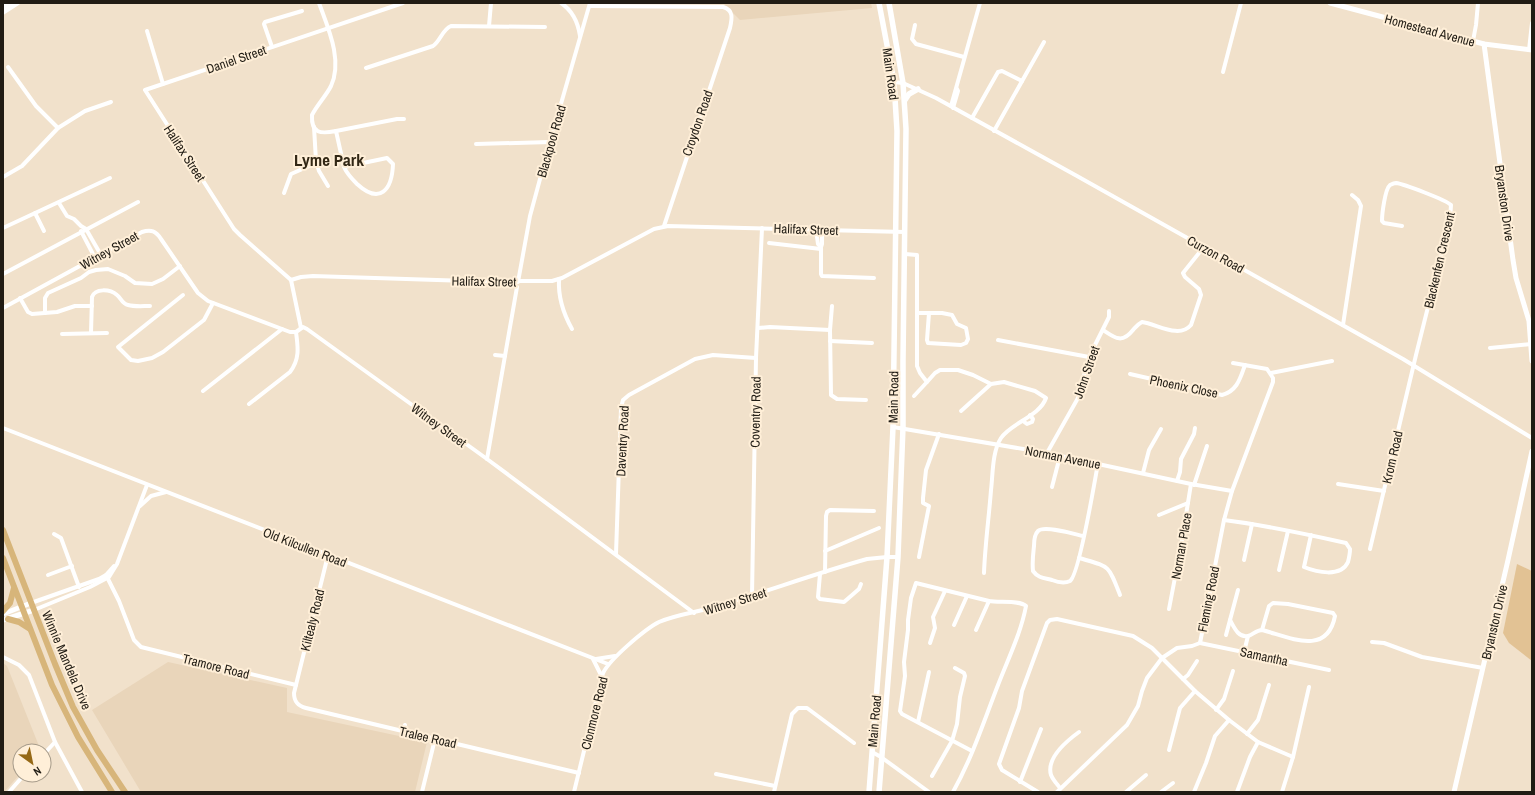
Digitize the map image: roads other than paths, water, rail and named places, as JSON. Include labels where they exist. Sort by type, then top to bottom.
[{"type":"main road","points":[[3,6],[8,3]]},
{"type":"main road","points":[[3,12],[17,3]]},
{"type":"main road","name":"Main Road","points":[[869,792],[887,557],[893,426],[897,131],[894,82],[879,3]]},
{"type":"main road","name":"Main Road","points":[[879,792],[898,557],[903,427],[907,158],[904,83],[889,3]]},
{"type":"main road","points":[[905,100],[909,94],[918,89]]},
{"type":"main road","name":"Winnie Mandela Drive","points":[[3,530],[60,677],[75,711],[97,750],[125,792]]},
{"type":"main road","name":"Winnie Mandela Drive","points":[[3,558],[49,679],[66,713],[112,792]]},
{"type":"main road","points":[[3,613],[10,603],[14,588]]},
{"type":"main road","points":[[6,619],[19,622],[30,629]]},
{"type":"street","points":[[319,3],[328,28],[336,61],[335,76],[330,87],[313,112],[312,119],[314,126],[316,163],[328,186]]},
{"type":"street","name":"Daniel Street","points":[[145,90],[403,3]]},
{"type":"street","points":[[489,26],[491,3]]},
{"type":"street","points":[[560,3],[568,8],[576,19],[581,38]]},
{"type":"street","points":[[952,107],[958,91],[957,88],[964,58],[980,3]]},
{"type":"street","points":[[1223,72],[1241,3]]},
{"type":"street","name":"Homestead Avenue","points":[[1330,3],[1484,44],[1531,50]]},
{"type":"street","points":[[1473,41],[1478,3]]},
{"type":"street","points":[[590,5],[651,5]]},
{"type":"street","name":"Blackpool Road","points":[[518,282],[527,230],[550,142],[590,5]]},
{"type":"street","name":"Croydon Road","points":[[651,5],[723,7],[729,10],[732,14],[732,21],[664,226]]},
{"type":"street","points":[[272,47],[264,22],[302,11]]},
{"type":"street","points":[[1531,50],[1532,23]]},
{"type":"street","points":[[915,24],[912,39],[916,44],[964,58]]},
{"type":"street","points":[[366,68],[433,46],[446,29],[451,26],[545,27]]},
{"type":"street","points":[[147,30],[163,84]]},
{"type":"street","points":[[994,131],[1044,42]]},
{"type":"street","name":"Bryanston Drive","points":[[1484,44],[1513,260],[1516,278],[1527,312],[1532,361]]},
{"type":"street","points":[[8,67],[36,106],[58,128]]},
{"type":"street","points":[[972,118],[998,72],[1002,72],[1022,81]]},
{"type":"street","name":"Curzon Road","points":[[894,82],[904,83],[918,89],[952,107],[1343,325],[1413,365],[1532,438]]},
{"type":"street","name":"Halifax Street","points":[[145,90],[234,228],[291,280],[302,277],[332,276],[546,282],[559,280],[648,231],[664,226],[905,232]]},
{"type":"street","points":[[3,177],[22,166],[58,128],[85,111],[111,102]]},
{"type":"street","points":[[314,126],[318,132],[322,134],[397,119],[404,119]]},
{"type":"street","points":[[336,131],[344,167],[349,176],[368,192],[384,192],[390,184],[393,164],[386,158],[344,167]]},
{"type":"street","points":[[476,144],[550,142]]},
{"type":"street","points":[[284,192],[291,174],[316,163]]},
{"type":"street","points":[[3,228],[110,178]]},
{"type":"street","name":"Blackenfen Crescent","points":[[1402,226],[1384,223],[1382,221],[1387,189],[1392,184],[1396,183],[1411,188],[1444,200],[1451,205],[1450,219],[1413,365]]},
{"type":"street","points":[[1343,325],[1361,206],[1358,200],[1352,195]]},
{"type":"street","points":[[3,274],[138,202]]},
{"type":"street","points":[[58,203],[67,216],[74,219],[86,229],[101,254]]},
{"type":"street","points":[[34,213],[44,231]]},
{"type":"street","points":[[81,226],[81,232],[95,258]]},
{"type":"street","name":"Coventry Road","points":[[752,596],[756,358],[762,228]]},
{"type":"street","name":"Witney Street","points":[[3,308],[142,232],[151,230],[159,235],[198,293],[208,301],[290,332],[296,332]]},
{"type":"street","points":[[816,230],[818,244],[821,248]]},
{"type":"street","points":[[822,230],[822,276],[874,278]]},
{"type":"street","points":[[769,243],[821,248]]},
{"type":"street","points":[[1103,330],[1114,337],[1123,338],[1128,337],[1137,324],[1142,322],[1167,329],[1183,331],[1188,328],[1191,325],[1201,295],[1199,288],[1185,277],[1183,273],[1203,248]]},
{"type":"street","points":[[905,254],[917,255],[917,366],[927,382]]},
{"type":"street","points":[[45,313],[45,298],[48,293],[81,278],[89,272],[108,269],[125,276],[135,283],[152,284],[163,279],[180,266]]},
{"type":"street","points":[[249,404],[290,372],[295,365],[299,353],[296,332],[301,328],[291,280]]},
{"type":"street","points":[[559,280],[558,290],[560,299],[572,328]]},
{"type":"street","points":[[487,459],[517,287]]},
{"type":"street","points":[[91,333],[93,294],[97,292],[104,290],[117,295],[126,305],[150,306]]},
{"type":"street","points":[[183,295],[118,346],[128,358],[135,361],[143,361],[163,352],[204,320],[213,303]]},
{"type":"street","points":[[20,298],[30,313],[57,312],[75,306],[92,306]]},
{"type":"street","points":[[832,306],[830,330],[830,395],[837,399],[866,400]]},
{"type":"street","name":"John Street","points":[[1046,453],[1078,398],[1089,357],[1110,317],[1108,311]]},
{"type":"street","points":[[917,313],[929,313],[942,313],[953,316],[957,324],[966,328],[968,339],[966,343],[961,345],[930,344],[927,340],[929,313]]},
{"type":"street","points":[[758,328],[770,327],[830,330]]},
{"type":"street","name":"Witney Street","points":[[301,328],[307,329],[487,459],[694,613],[867,560],[898,557]]},
{"type":"street","points":[[203,392],[282,329]]},
{"type":"street","points":[[62,334],[108,333]]},
{"type":"street","points":[[998,340],[1089,357]]},
{"type":"street","points":[[830,341],[872,343]]},
{"type":"street","points":[[1490,348],[1531,344]]},
{"type":"street","points":[[495,355],[505,356]]},
{"type":"street","name":"Daventry Road","points":[[616,554],[621,408],[626,397],[701,356],[713,355],[756,358]]},
{"type":"street","points":[[1233,364],[1267,369],[1271,373],[1332,361]]},
{"type":"street","name":"Phoenix Close","points":[[1130,374],[1222,395],[1228,393],[1237,386],[1245,365]]},
{"type":"street","name":"Krom Road","points":[[1370,549],[1413,365]]},
{"type":"street","points":[[914,396],[937,371],[945,369],[963,372],[991,384],[1004,382],[1035,391],[1046,397],[1045,401],[1030,415],[1008,430],[997,445],[987,519],[984,573]]},
{"type":"street","name":"Fleming Road","points":[[1058,790],[1127,725],[1138,706],[1147,678],[1162,658],[1176,648],[1192,646],[1200,642],[1224,520],[1232,491],[1273,382],[1271,373]]},
{"type":"street","points":[[961,411],[991,384]]},
{"type":"street","name":"Norman Avenue","points":[[893,426],[1046,453],[1232,491]]},
{"type":"street","name":"Old Kilcullen Road","points":[[3,428],[516,628],[575,653],[608,664]]},
{"type":"street","points":[[1178,481],[1181,459],[1194,434],[1195,428]]},
{"type":"street","points":[[1143,473],[1149,450],[1161,429]]},
{"type":"street","points":[[919,557],[924,526],[929,510],[928,506],[923,503],[926,470],[940,434]]},
{"type":"street","name":"Norman Place","points":[[1169,609],[1192,484],[1207,446]]},
{"type":"street","name":"Bryanston Drive","points":[[1454,792],[1532,451]]},
{"type":"street","points":[[1052,487],[1060,456]]},
{"type":"street","points":[[1083,536],[1053,530],[1039,530],[1035,535],[1032,561],[1033,571],[1040,578],[1062,583],[1067,582],[1072,578],[1079,558],[1098,463]]},
{"type":"street","points":[[32,606],[107,577],[118,559],[147,484]]},
{"type":"street","points":[[1338,484],[1384,491]]},
{"type":"street","points":[[139,508],[151,496],[167,492]]},
{"type":"street","points":[[1159,515],[1188,503]]},
{"type":"street","points":[[825,572],[827,512],[830,510],[874,511]]},
{"type":"street","points":[[1224,520],[1311,535],[1348,544],[1350,549],[1347,564],[1342,569],[1335,572],[1325,572],[1304,567],[1311,535]]},
{"type":"street","points":[[1244,560],[1252,524]]},
{"type":"street","points":[[825,551],[879,528]]},
{"type":"street","points":[[1279,570],[1288,531]]},
{"type":"street","points":[[54,534],[61,538],[79,587]]},
{"type":"street","name":"Kiltealy Road","points":[[296,685],[328,555]]},
{"type":"street","points":[[1079,558],[1106,566],[1110,570],[1120,595]]},
{"type":"street","points":[[48,575],[72,566]]},
{"type":"street","points":[[820,574],[818,597],[820,599],[844,602],[859,589],[861,584]]},
{"type":"street","points":[[6,619],[32,606],[107,577]]},
{"type":"street","name":"Tramore Road","points":[[107,577],[119,601],[132,636],[138,645],[147,650],[296,685]]},
{"type":"street","points":[[953,792],[964,773],[1014,644],[1026,608],[1024,604],[989,601],[945,591],[916,582],[911,598],[904,662],[905,676],[899,710],[902,714],[972,751]]},
{"type":"street","points":[[1226,635],[1238,590]]},
{"type":"street","points":[[930,643],[935,628],[934,615],[945,591]]},
{"type":"street","points":[[954,625],[967,596]]},
{"type":"street","points":[[976,630],[989,601]]},
{"type":"street","points":[[1244,652],[1248,636],[1255,631],[1262,630],[1306,642],[1313,642],[1324,636],[1332,629],[1335,616],[1332,613],[1288,604],[1272,603],[1269,606],[1262,630]]},
{"type":"street","points":[[3,613],[23,610]]},
{"type":"street","name":"Clonmore Road","points":[[574,792],[602,677],[608,664],[656,624],[670,618],[694,613]]},
{"type":"street","points":[[1038,792],[1002,770],[999,767],[999,759],[1019,708],[1022,691],[1048,621],[1057,619],[1133,636],[1145,642],[1216,710],[1258,742],[1292,758]]},
{"type":"street","points":[[1230,620],[1238,633],[1248,636]]},
{"type":"street","points":[[516,628],[518,623]]},
{"type":"street","name":"Samantha","points":[[1200,642],[1329,670]]},
{"type":"street","points":[[1372,642],[1384,643],[1422,657],[1483,668]]},
{"type":"street","points":[[602,677],[595,659],[616,656]]},
{"type":"street","points":[[3,657],[19,665],[27,672],[55,742],[82,792]]},
{"type":"street","points":[[1183,679],[1188,675],[1197,661]]},
{"type":"street","points":[[932,776],[952,741],[957,724],[960,696],[965,677],[964,673],[955,668]]},
{"type":"street","points":[[1216,710],[1224,698],[1233,671]]},
{"type":"street","points":[[918,722],[929,672]]},
{"type":"street","name":"Tralee Road","points":[[296,685],[294,700],[301,707],[578,773]]},
{"type":"street","points":[[1247,734],[1258,720],[1269,685]]},
{"type":"street","points":[[1282,792],[1292,758],[1309,687]]},
{"type":"street","points":[[1169,750],[1180,708],[1195,691]]},
{"type":"street","points":[[774,792],[792,714],[798,708],[807,708],[854,743]]},
{"type":"street","points":[[1194,792],[1215,736],[1229,720]]},
{"type":"street","points":[[403,732],[405,724]]},
{"type":"street","points":[[1020,782],[1041,729]]},
{"type":"street","points":[[1058,790],[1050,771],[1053,762],[1060,748],[1080,732]]},
{"type":"street","points":[[422,792],[435,739]]},
{"type":"street","points":[[52,745],[55,742]]},
{"type":"street","points":[[1238,792],[1250,757],[1258,742]]},
{"type":"street","points":[[872,752],[882,757],[930,792]]},
{"type":"street","points":[[716,774],[775,786]]},
{"type":"street","points":[[1126,792],[1146,775]]},
{"type":"street","points":[[9,792],[17,783]]},
{"type":"street","points":[[1162,792],[1173,783]]},
{"type":"district","name":"Lyme Park","points":[[329,160]]}]
